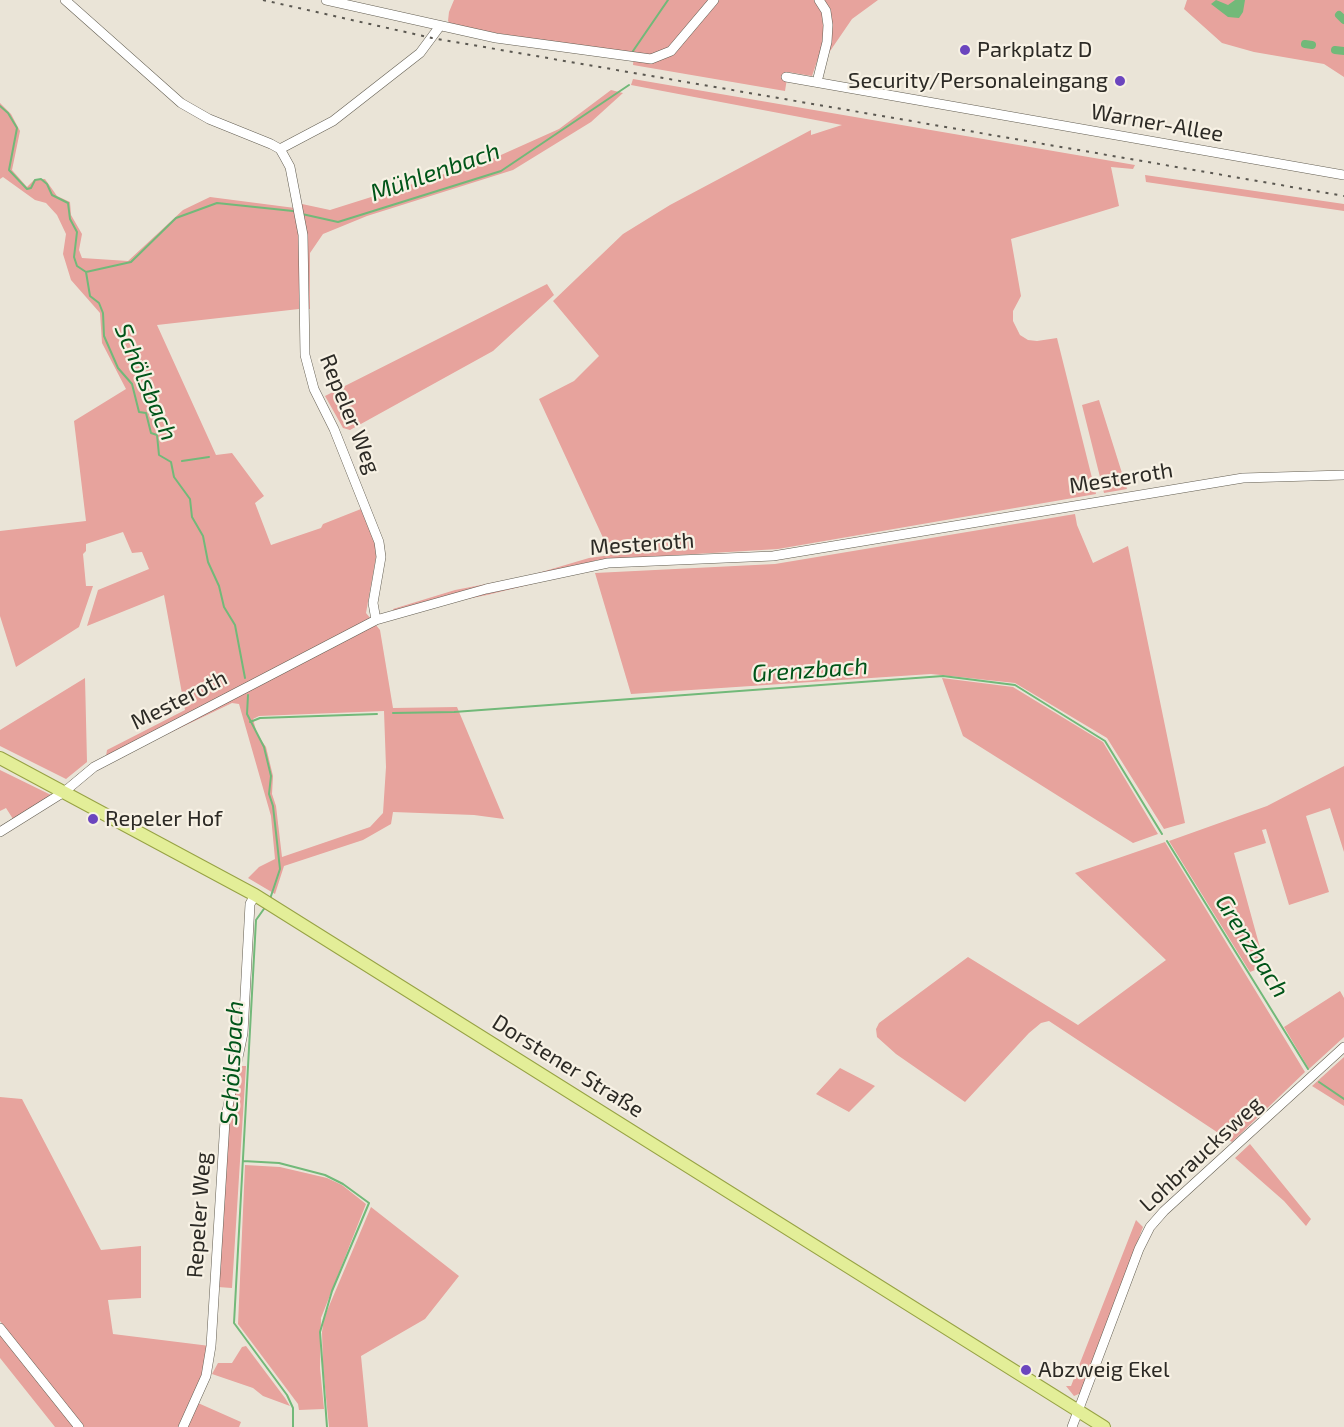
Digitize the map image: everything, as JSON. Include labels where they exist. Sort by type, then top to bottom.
[{"type":"main road","name":"Dorstener Straße","points":[[0,758],[264,900],[1104,1427]]},
{"type":"street","points":[[65,0],[181,103],[209,120],[280,149],[333,121],[420,53],[440,26]]},
{"type":"street","points":[[326,0],[496,38],[651,59],[662,57],[671,51],[714,0]]},
{"type":"street","points":[[817,82],[827,42],[828,25],[826,10],[819,0]]},
{"type":"street","name":"Warner-Allee","points":[[786,77],[1344,175]]},
{"type":"street","name":"Repeler Weg","points":[[280,149],[290,167],[303,235],[305,355],[314,389],[334,429],[380,542],[381,557],[373,603],[376,620]]},
{"type":"street","name":"Mesteroth","points":[[0,832],[64,792],[94,766],[376,620],[486,589],[608,563],[772,556],[1243,478],[1344,476]]},
{"type":"street","name":"Repeler Weg","points":[[183,1427],[206,1376],[211,1346],[225,1121],[243,1033],[250,904],[264,900]]},
{"type":"street","name":"Lohbraucksweg","points":[[1072,1427],[1139,1249],[1150,1227],[1164,1211],[1344,1047]]},
{"type":"street","points":[[0,1328],[79,1427]]},
{"type":"shaded area","points":[[454,0],[815,0],[822,11],[824,41],[812,76],[788,72],[785,91],[633,65],[634,55],[452,26],[448,21]]},
{"type":"shaded area","points":[[824,0],[878,0],[852,19],[826,57],[832,26],[830,8]]},
{"type":"shaded area","points":[[1187,0],[1344,0],[1344,77],[1324,64],[1254,52],[1222,43],[1184,9]]},
{"type":"shaded area","points":[[1216,0],[1228,5],[1235,0],[1245,0],[1243,12],[1239,18],[1228,17],[1211,4]]},
{"type":"shaded area","points":[[633,79],[1135,165],[1133,169],[1111,167],[1119,206],[1011,239],[1021,296],[1013,311],[1013,321],[1020,335],[1028,340],[1057,338],[1096,494],[778,549],[596,560],[569,575],[412,610],[396,619],[393,609],[455,590],[528,576],[589,558],[611,555],[539,399],[574,381],[599,356],[553,301],[623,234],[670,205],[811,130],[811,135],[842,125],[631,85]]},
{"type":"shaded area","points":[[611,90],[623,93],[591,122],[513,170],[367,216],[323,234],[310,253],[310,309],[305,309],[304,216],[296,215],[300,237],[299,309],[157,325],[216,455],[232,453],[264,496],[255,503],[271,545],[321,528],[323,524],[361,509],[375,544],[376,557],[366,613],[380,630],[393,708],[457,707],[504,819],[474,815],[393,812],[391,824],[363,840],[284,866],[275,894],[248,878],[259,867],[275,859],[271,816],[239,704],[232,703],[132,751],[106,756],[107,750],[185,710],[164,595],[87,626],[98,590],[149,569],[142,552],[132,553],[123,532],[86,544],[86,551],[83,554],[86,586],[93,586],[79,627],[16,667],[0,616],[0,531],[86,521],[74,421],[126,389],[102,343],[100,313],[71,280],[63,254],[66,234],[57,215],[46,203],[35,200],[3,177],[0,179],[0,103],[11,114],[20,131],[12,170],[27,187],[35,179],[45,179],[57,196],[70,202],[71,215],[82,234],[79,250],[82,258],[128,261],[183,210],[210,197],[295,208],[302,204],[330,210],[492,159],[559,129]],"holes":[[[384,711],[386,767],[383,813],[370,827],[282,857],[276,806],[272,794],[273,776],[266,747],[257,734],[253,719],[259,716]]]},
{"type":"shaded area","points":[[1145,175],[1344,204],[1344,211],[1146,182]]},
{"type":"shaded area","points":[[547,284],[554,295],[493,351],[350,430],[343,428],[325,396]]},
{"type":"shaded area","points":[[1099,400],[1127,489],[1104,493],[1082,405]]},
{"type":"shaded area","points":[[1075,514],[1077,525],[1093,563],[1128,546],[1185,823],[1164,829],[1107,738],[1015,683],[931,674],[631,694],[595,573],[775,564]]},
{"type":"shaded area","points":[[85,678],[87,762],[66,779],[0,746],[0,730]]},
{"type":"shaded area","points":[[942,678],[1013,687],[1103,742],[1158,834],[1133,843],[963,736]]},
{"type":"shaded area","points":[[1344,766],[1344,852],[1330,808],[1306,816],[1329,892],[1289,905],[1266,829],[1262,830],[1266,843],[1234,853],[1265,966],[1250,972],[1169,841],[1267,806]]},
{"type":"shaded area","points":[[0,770],[51,795],[13,819],[6,808],[0,811]]},
{"type":"shaded area","points":[[1165,842],[1305,1072],[1232,1142],[1049,1021],[1041,1023],[1029,1033],[965,1102],[896,1054],[877,1037],[876,1029],[879,1023],[968,957],[1078,1025],[1166,960],[1075,873]]},
{"type":"shaded area","points":[[1340,991],[1344,998],[1344,1037],[1309,1069],[1284,1027]]},
{"type":"shaded area","points":[[1344,1057],[1344,1106],[1312,1086]]},
{"type":"shaded area","points":[[241,1066],[246,1066],[232,1288],[218,1287],[229,1122]]},
{"type":"shaded area","points":[[840,1068],[875,1086],[849,1112],[816,1094]]},
{"type":"shaded area","points":[[0,1097],[22,1099],[101,1250],[141,1246],[141,1298],[108,1300],[113,1334],[210,1346],[203,1377],[179,1427],[83,1427],[0,1321]]},
{"type":"shaded area","points":[[1250,1144],[1311,1219],[1306,1226],[1284,1201],[1235,1158]]},
{"type":"shaded area","points":[[245,1165],[280,1167],[327,1178],[342,1185],[366,1204],[321,1318],[320,1368],[324,1409],[299,1410],[298,1404],[238,1324]]},
{"type":"shaded area","points":[[371,1207],[459,1276],[425,1319],[361,1356],[368,1427],[329,1427],[323,1367],[324,1318]]},
{"type":"shaded area","points":[[1136,1220],[1143,1227],[1081,1393],[1074,1396],[1066,1386],[1071,1386]]},
{"type":"shaded area","points":[[0,1331],[75,1427],[55,1427],[0,1358]]},
{"type":"shaded area","points":[[246,1346],[290,1406],[263,1396],[253,1388],[212,1374],[218,1363],[232,1363],[242,1347]]},
{"type":"shaded area","points":[[198,1403],[241,1422],[239,1427],[187,1427]]},
{"type":"waterway","name":"Mühlenbach","points":[[633,51],[668,0]]},
{"type":"waterway","points":[[1339,15],[1344,20]]},
{"type":"waterway","points":[[1305,44],[1312,45]]},
{"type":"waterway","points":[[1335,50],[1344,51]]},
{"type":"waterway","name":"Mühlenbach","points":[[302,214],[338,222],[501,171],[629,85]]},
{"type":"waterway","name":"Schölsbach","points":[[0,106],[8,113],[17,128],[9,170],[27,189],[31,188],[35,180],[41,179],[47,184],[52,195],[68,203],[70,219],[77,232],[74,257],[77,266],[86,272],[90,296],[99,303],[103,313],[104,336],[118,368],[132,384],[139,412],[146,413],[151,433],[157,435],[159,455],[171,462],[174,477],[190,499],[192,517],[203,536],[208,562],[219,586],[224,607],[235,625],[245,678]]},
{"type":"waterway","name":"Mühlenbach","points":[[86,272],[131,262],[176,218],[217,203],[293,211]]},
{"type":"waterway","points":[[182,461],[209,457]]},
{"type":"waterway","name":"Grenzbach","points":[[393,713],[454,712],[943,676],[1015,685],[1105,741],[1162,834]]},
{"type":"waterway","name":"Schölsbach","points":[[248,695],[247,714],[264,747],[271,776],[269,794],[273,806],[280,869],[270,899]]},
{"type":"waterway","name":"Grenzbach","points":[[250,722],[260,718],[377,714]]},
{"type":"waterway","name":"Grenzbach","points":[[1167,841],[1308,1069]]},
{"type":"waterway","name":"Schölsbach","points":[[266,906],[256,920],[234,1323],[287,1395],[293,1408],[293,1427]]},
{"type":"waterway","name":"Grenzbach","points":[[1319,1082],[1344,1099]]},
{"type":"waterway","points":[[243,1161],[279,1163],[325,1175],[343,1184],[369,1203],[332,1291],[320,1332],[327,1427]]},
{"type":"railway","points":[[263,0],[432,38],[1344,196]]},
{"type":"place","name":"Parkplatz D","points":[[965,50]]},
{"type":"place","name":"Security/Personaleingang","points":[[1120,81]]},
{"type":"place","name":"Repeler Hof","points":[[93,819]]},
{"type":"place","name":"Abzweig Ekel","points":[[1026,1370]]}]
